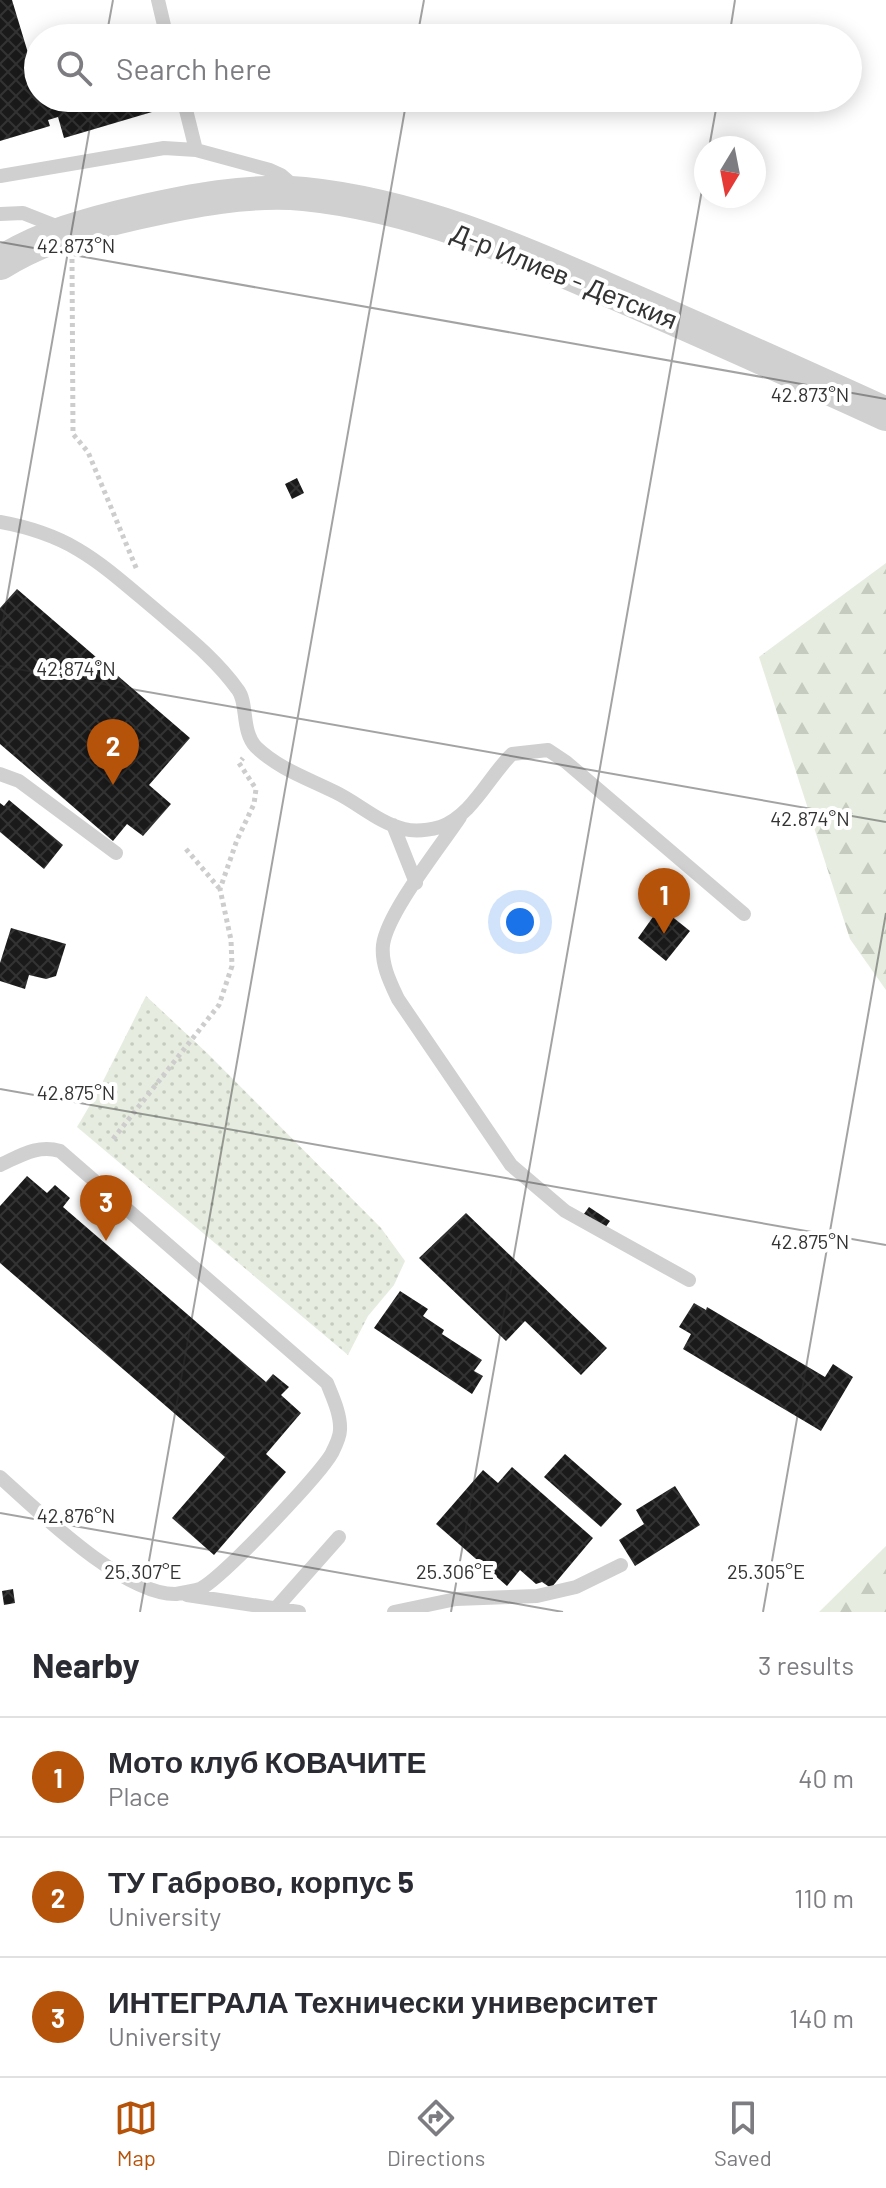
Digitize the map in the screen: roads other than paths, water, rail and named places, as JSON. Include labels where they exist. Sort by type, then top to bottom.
[{"type":"street","name":"Д-р Илиев - Детския","points":[[0,263],[39,241],[128,215],[197,200],[303,194],[384,208],[472,233],[629,299],[886,414]]},
{"type":"lane","points":[[158,0],[164,24]]},
{"type":"lane","points":[[186,112],[196,150]]},
{"type":"lane","points":[[0,176],[164,148],[196,150],[281,175],[303,194]]},
{"type":"lane","points":[[0,214],[23,213],[70,231]]},
{"type":"lane","points":[[0,522],[29,527],[70,544],[114,573],[201,648],[241,694],[243,718],[254,745],[288,771],[337,792],[393,825],[417,831],[442,826],[465,810]]},
{"type":"lane","points":[[689,1280],[565,1211],[511,1165],[398,999],[386,973],[383,947],[388,923],[465,810],[512,754],[548,750],[744,914]]},
{"type":"lane","points":[[0,774],[19,781],[116,853]]},
{"type":"lane","points":[[393,825],[416,883]]},
{"type":"lane","points":[[0,1165],[47,1147],[60,1151],[327,1383],[340,1430],[332,1454],[226,1569],[200,1589],[175,1594]]},
{"type":"lane","points":[[0,1477],[47,1519],[120,1576],[175,1594],[299,1612]]},
{"type":"lane","points":[[277,1607],[339,1537]]},
{"type":"lane","points":[[394,1612],[456,1599],[537,1596],[576,1587],[621,1565]]},
{"type":"place","name":"ТУ Габрово, корпус 5","points":[[113,785]]},
{"type":"place","name":"Мото клуб КОВАЧИТЕ","points":[[664,934]]},
{"type":"place","name":"ИНТЕГРАЛА Технически университет","points":[[106,1241]]}]
